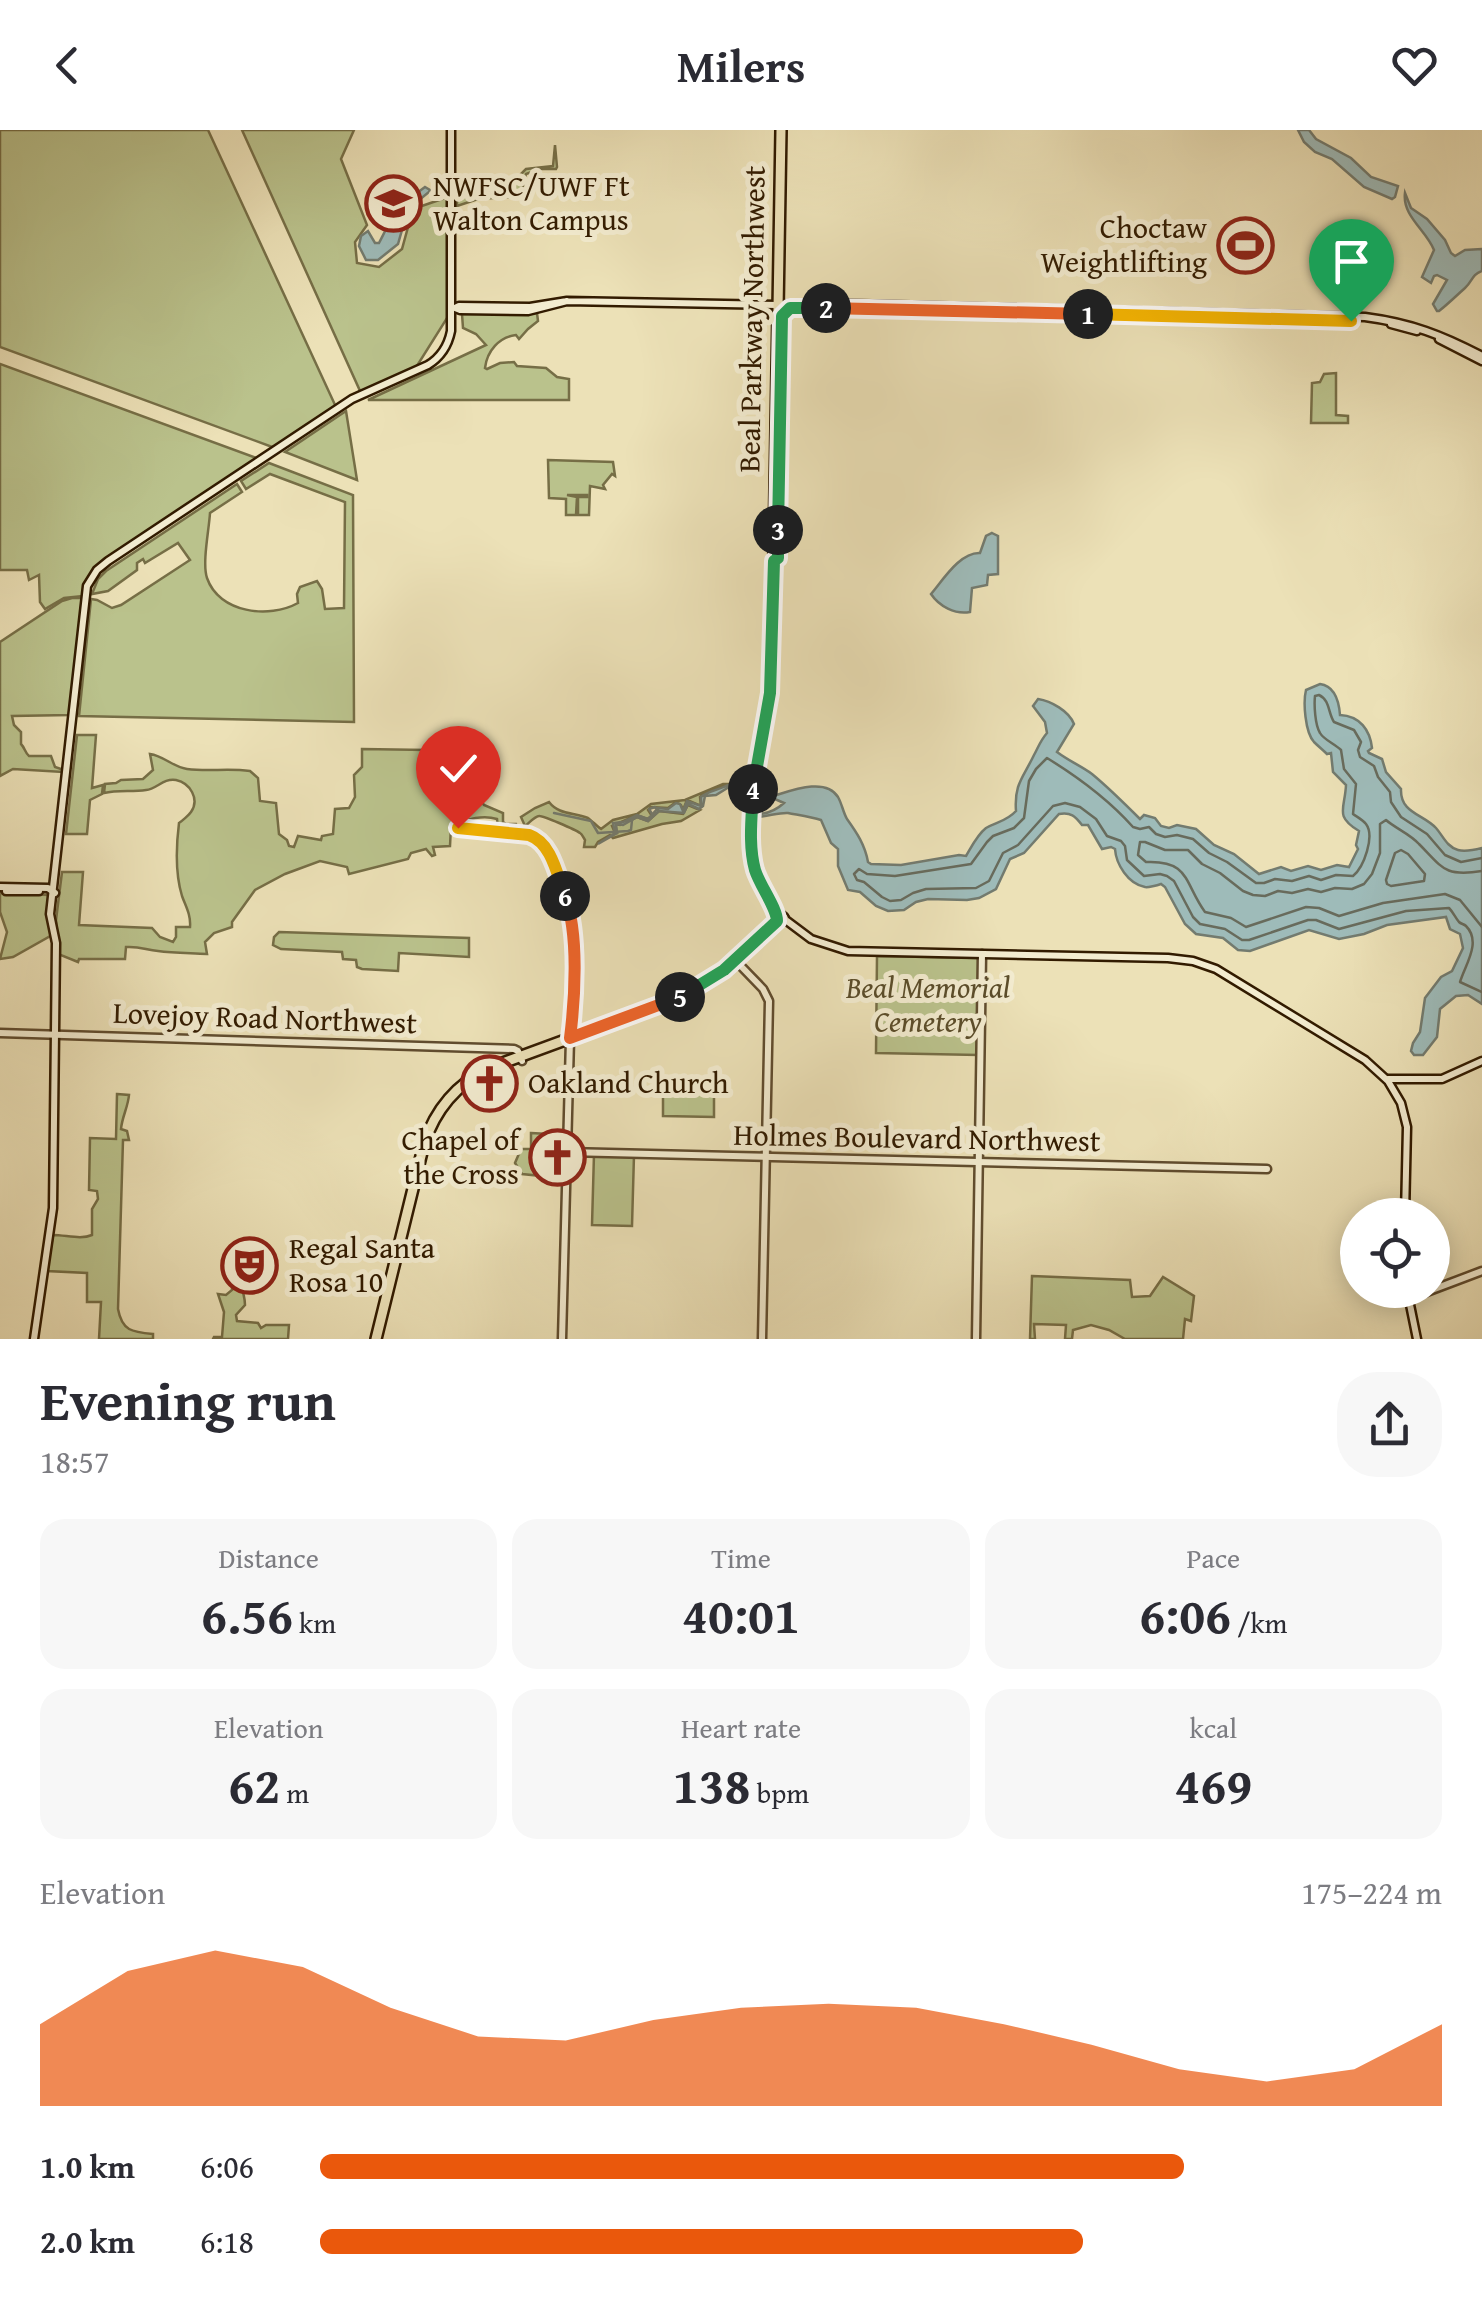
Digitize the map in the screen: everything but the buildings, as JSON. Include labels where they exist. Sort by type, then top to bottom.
[{"type":"main road","points":[[72,734],[85,593],[97,570],[352,399],[432,362],[447,344],[458,308],[453,130]]},
{"type":"main road","points":[[34,1339],[52,1208],[56,942],[50,914],[89,594],[100,573],[354,403],[435,366],[443,358],[451,345],[458,308],[453,130]]},
{"type":"main road","name":"Beal Parkway Northwest","points":[[779,917],[764,888],[756,858],[754,773],[770,693],[775,640],[783,130]]},
{"type":"main road","points":[[458,308],[567,302],[783,308],[786,303],[838,303],[1365,317],[1439,334],[1482,359]]},
{"type":"main road","name":"Beal Parkway Northwest","points":[[754,816],[752,854],[757,877],[779,917],[811,939],[846,951],[1168,958],[1203,964],[1228,975],[1355,1054],[1386,1079],[1406,1121],[1406,1198]]},
{"type":"main road","points":[[458,828],[534,836],[546,848],[572,916],[575,964],[562,1339]]},
{"type":"main road","points":[[757,877],[764,888]]},
{"type":"main road","points":[[0,889],[54,890]]},
{"type":"main road","points":[[53,926],[54,890]]},
{"type":"main road","points":[[378,1339],[422,1160],[442,1114],[459,1094],[478,1077],[694,990],[738,962],[781,923],[779,917]]},
{"type":"main road","points":[[976,1339],[982,954]]},
{"type":"main road","points":[[738,962],[764,989],[769,1001],[762,1339]]},
{"type":"main road","name":"Lovejoy Road Northwest","points":[[0,1033],[514,1049],[521,1058]]},
{"type":"main road","points":[[1386,1079],[1442,1079],[1482,1061]]},
{"type":"main road","name":"Holmes Boulevard Northwest","points":[[567,1152],[1267,1169]]},
{"type":"main road","points":[[1450,1284],[1482,1272]]},
{"type":"main road","points":[[1410,1308],[1417,1339]]},
{"type":"green space","points":[[0,130],[208,130],[336,407],[275,448],[0,347]]},
{"type":"green space","points":[[242,130],[354,130],[341,159],[367,225],[355,242],[357,263],[379,267],[402,249],[413,209],[445,198],[446,190],[449,191],[449,315],[415,369],[361,393]]},
{"type":"green space","points":[[555,145],[556,169],[526,174],[525,196],[478,199],[457,206],[457,189],[477,179],[510,185],[526,169],[553,166]]},
{"type":"green space","points":[[537,313],[538,321],[519,339],[510,336],[495,346],[485,368],[514,362],[517,366],[546,368],[557,377],[569,379],[569,400],[368,400],[486,345],[463,328],[462,314]]},
{"type":"green space","points":[[0,364],[259,459],[107,559],[86,584],[83,596],[64,598],[45,609],[40,602],[39,575],[29,580],[27,570],[0,570]]},
{"type":"green space","points":[[1336,373],[1336,415],[1348,416],[1348,423],[1311,423],[1312,383],[1320,382],[1324,374]]},
{"type":"green space","points":[[346,411],[357,480],[285,452],[340,415]]},
{"type":"green space","points":[[548,460],[613,462],[615,476],[612,474],[603,485],[605,489],[590,486],[589,515],[578,515],[578,497],[587,495],[567,495],[577,497],[576,515],[566,515],[566,499],[549,498]]},
{"type":"green space","points":[[269,463],[353,495],[354,722],[79,716],[91,599],[112,608],[121,605],[190,560],[178,543],[145,563],[143,559],[137,563],[137,570],[108,591],[92,594],[98,579],[237,484],[242,492],[210,513],[205,564],[213,590],[233,606],[273,611],[298,603],[300,587],[317,581],[325,609],[344,608],[345,502],[270,474],[246,489],[241,481]]},
{"type":"green space","points":[[72,598],[82,598],[70,715],[12,716],[28,755],[51,756],[55,767],[64,770],[13,769],[0,776],[0,642]]},
{"type":"green space","points":[[77,735],[96,735],[92,788],[103,785],[102,794],[90,800],[87,834],[66,834]]},
{"type":"green space","points":[[362,749],[427,750],[454,813],[468,805],[460,780],[462,774],[484,805],[503,813],[503,822],[516,824],[519,832],[498,829],[497,819],[474,818],[451,826],[450,846],[433,847],[432,856],[426,849],[411,853],[408,859],[349,874],[347,867],[320,861],[285,874],[255,890],[232,927],[214,933],[205,942],[207,954],[126,947],[125,959],[78,962],[58,954],[56,920],[62,872],[83,872],[79,925],[152,928],[160,937],[173,942],[176,927],[190,927],[178,878],[177,851],[179,823],[194,807],[192,792],[176,780],[146,790],[104,793],[105,784],[143,779],[153,770],[150,754],[187,769],[250,771],[258,778],[260,801],[276,803],[279,834],[294,847],[298,836],[321,840],[322,836],[333,834],[335,809],[349,808],[355,797],[354,775],[362,767]]},
{"type":"green space","points":[[727,784],[700,797],[701,806],[687,800],[683,810],[676,802],[668,808],[651,807],[648,810],[652,816],[647,819],[637,815],[616,824],[637,817],[648,821],[659,811],[683,814],[688,805],[700,810],[681,821],[613,838],[610,835],[595,847],[584,847],[581,833],[552,820],[537,816],[525,826],[521,817],[549,802],[562,811],[588,818],[601,829],[651,804],[685,800]]},
{"type":"green space","points":[[0,893],[49,895],[52,935],[13,957],[0,959],[7,932],[0,912]]},
{"type":"green space","points":[[279,932],[469,938],[469,957],[399,953],[398,971],[362,969],[357,967],[356,960],[343,959],[342,952],[281,949],[273,945]]},
{"type":"green space","name":"Beal Memorial Cemetery","points":[[877,956],[979,958],[978,1055],[876,1053]]},
{"type":"green space","points":[[693,1081],[714,1081],[714,1117],[663,1116],[663,1085],[693,1085]]},
{"type":"green space","points":[[117,1094],[129,1095],[121,1129],[127,1131],[129,1140],[123,1140],[118,1309],[125,1326],[153,1334],[153,1339],[99,1339],[101,1302],[87,1302],[87,1273],[47,1271],[53,1235],[92,1235],[92,1209],[98,1199],[97,1191],[89,1190],[90,1138],[116,1139]]},
{"type":"green space","points":[[531,1133],[566,1135],[566,1149],[553,1149],[552,1177],[522,1174],[515,1163],[521,1149],[531,1149]]},
{"type":"green space","points":[[594,1154],[634,1155],[632,1226],[592,1225]]},
{"type":"green space","points":[[232,1263],[245,1299],[237,1321],[258,1323],[261,1328],[289,1325],[288,1339],[213,1339],[222,1337],[224,1312],[218,1294],[226,1295],[232,1290]]},
{"type":"green space","points":[[1032,1276],[1130,1280],[1132,1297],[1150,1296],[1163,1277],[1194,1296],[1191,1321],[1185,1319],[1183,1339],[1125,1339],[1091,1325],[1073,1330],[1072,1339],[1065,1339],[1066,1325],[1034,1324],[1035,1339],[1030,1339]]},
{"type":"water","points":[[1298,130],[1309,130],[1316,139],[1351,158],[1371,177],[1398,186],[1395,197],[1364,187],[1332,159],[1315,152]]},
{"type":"water","points":[[425,187],[429,192],[408,209],[398,244],[378,260],[366,260],[359,246],[361,236],[368,231],[379,243],[397,211]]},
{"type":"water","points":[[1405,193],[1411,208],[1427,219],[1455,256],[1465,250],[1482,249],[1482,271],[1439,311],[1433,304],[1447,280],[1437,275],[1431,283],[1422,277],[1434,250],[1407,209]]},
{"type":"water","points":[[986,536],[998,536],[998,574],[988,575],[987,585],[972,588],[970,612],[943,606],[931,594],[959,562],[980,553]]},
{"type":"water","points":[[1320,684],[1333,691],[1340,715],[1353,718],[1366,730],[1372,748],[1369,753],[1382,759],[1408,808],[1431,823],[1454,849],[1482,848],[1482,1004],[1468,995],[1456,996],[1440,1009],[1437,1037],[1423,1055],[1411,1051],[1420,1032],[1425,998],[1441,977],[1452,971],[1463,948],[1460,934],[1450,929],[1446,917],[1387,925],[1339,939],[1309,930],[1250,951],[1238,950],[1223,938],[1196,934],[1185,924],[1165,887],[1133,882],[1120,867],[1115,849],[1102,849],[1088,825],[1082,825],[1070,814],[1059,814],[1024,853],[1010,859],[996,889],[967,900],[928,899],[904,910],[888,911],[860,892],[848,890],[838,866],[838,849],[831,843],[821,820],[788,813],[746,817],[736,793],[729,787],[705,796],[703,806],[699,809],[688,804],[684,813],[659,811],[648,821],[637,817],[623,825],[616,824],[617,833],[598,844],[615,833],[613,823],[637,815],[648,819],[658,808],[668,809],[676,803],[683,811],[687,801],[701,806],[701,797],[728,785],[736,788],[747,813],[757,814],[784,803],[770,797],[816,786],[838,797],[871,864],[901,865],[966,856],[986,828],[1016,811],[1020,782],[1047,733],[1045,722],[1033,706],[1038,699],[1059,707],[1074,724],[1057,752],[1092,774],[1140,819],[1144,815],[1155,818],[1161,826],[1196,829],[1259,874],[1281,867],[1291,871],[1308,866],[1321,870],[1337,865],[1349,867],[1358,849],[1359,831],[1344,816],[1346,785],[1333,772],[1331,753],[1327,754],[1314,742],[1305,717],[1306,690]]},
{"type":"waterway","points":[[652,814],[649,809],[658,810]]},
{"type":"waterway","points":[[554,813],[591,821],[598,833],[631,830],[635,818]]},
{"type":"place","name":"NWFSC/UWF Ft Walton Campus","points":[[394,203]]},
{"type":"place","name":"Choctaw Weightlifting","points":[[1246,245]]},
{"type":"place","name":"Oakland Church","points":[[489,1083]]},
{"type":"place","name":"Chapel of the Cross","points":[[558,1157]]},
{"type":"place","name":"Regal Santa Rosa 10","points":[[250,1265]]},
{"type":"route","points":[[458,828],[534,836],[546,848],[572,916],[575,964],[570,1038],[694,990],[719,975],[777,921],[777,912],[756,872],[751,837],[753,783],[772,668],[782,316],[786,309],[1351,321]]}]
